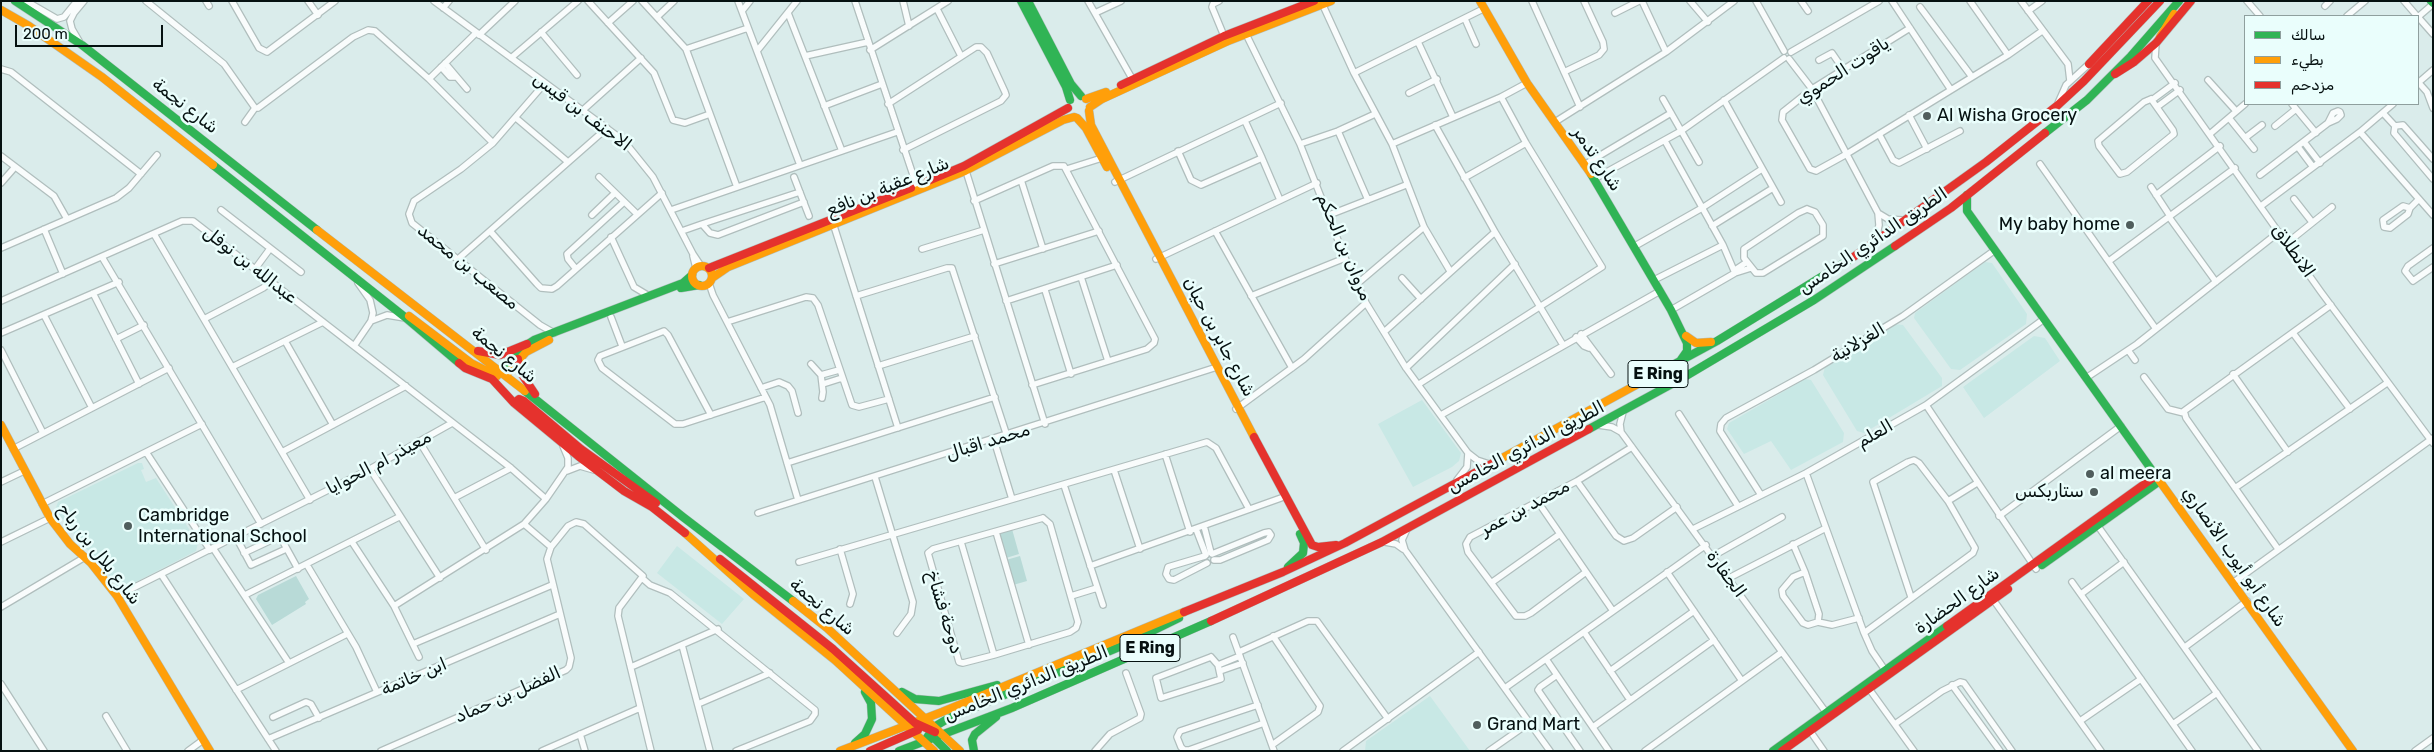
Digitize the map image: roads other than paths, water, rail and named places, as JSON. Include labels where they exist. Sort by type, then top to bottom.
[{"type":"main road","name":"شارع نجمة","points":[[15,1],[82,45],[359,262],[478,352],[500,376],[542,404],[683,517],[827,628],[890,685],[919,726],[924,742],[934,751]]},
{"type":"main road","points":[[1022,1],[1066,87],[1069,104]]},
{"type":"main road","points":[[1028,1],[1071,84],[1084,97],[1099,95],[1134,81],[1314,1]]},
{"type":"main road","name":"شارع تدمر","points":[[1480,1],[1483,10],[1527,83],[1594,179],[1635,246],[1686,336]]},
{"type":"main road","name":"الطريق الدائري الخامس","points":[[2089,64],[2148,1]]},
{"type":"main road","name":"الطريق الدائري الخامس","points":[[870,751],[1010,682],[1283,572],[1345,543],[1717,341],[1875,242],[2058,105],[2114,51],[2160,1]]},
{"type":"main road","points":[[2158,40],[2180,1]]},
{"type":"main road","name":"الطريق الدائري الخامس","points":[[942,734],[1012,708],[1206,624],[1382,542],[1624,412],[1794,312],[1951,208],[2061,122],[2113,75],[2180,1]]},
{"type":"main road","name":"الطريق الدائري الخامس","points":[[2113,75],[2140,57],[2158,40],[2191,1]]},
{"type":"main road","points":[[1305,5],[1325,2]]},
{"type":"main road","name":"شارع نجمة","points":[[1,10],[102,77],[355,280],[406,318],[426,337],[465,368],[500,376]]},
{"type":"main road","points":[[1090,109],[1102,99],[1134,81],[1224,36],[1245,31]]},
{"type":"main road","name":"شارع عقبة بن نافع","points":[[965,169],[1069,104],[1084,97]]},
{"type":"main road","name":"شارع جابر بن حيان","points":[[1084,97],[1090,109],[1091,125],[1117,181],[1309,542],[1318,547],[1345,543]]},
{"type":"main road","name":"شارع جابر بن حيان","points":[[1069,104],[1075,117],[1086,128],[1117,181]]},
{"type":"main road","name":"شارع عقبة بن نافع","points":[[500,376],[518,359],[539,344],[611,318],[688,286],[706,283],[728,267],[965,169],[1062,120],[1084,117],[1090,109]]},
{"type":"main road","points":[[1951,208],[1967,211],[1967,195]]},
{"type":"main road","name":"شارع أبو أيوب الأنصاري","points":[[1967,211],[2354,751]]},
{"type":"main road","name":"شارع عقبة بن نافع","points":[[500,376],[517,351],[539,338],[683,283],[699,269],[833,222]]},
{"type":"main road","points":[[338,266],[345,267],[471,363],[500,376]]},
{"type":"main road","points":[[699,269],[706,283]]},
{"type":"main road","points":[[699,269],[706,283]]},
{"type":"main road","points":[[436,336],[442,337],[472,360],[479,358],[478,352],[500,355],[527,344]]},
{"type":"main road","points":[[1686,336],[1700,344],[1717,341]]},
{"type":"main road","points":[[1679,362],[1687,350],[1686,336]]},
{"type":"main road","points":[[518,359],[520,373],[542,404]]},
{"type":"main road","name":"شارع نجمة","points":[[500,376],[514,404],[624,491],[657,510],[707,550],[728,572],[814,641],[906,726],[919,726],[932,732],[947,751]]},
{"type":"main road","points":[[514,404],[519,399],[524,402],[582,449],[658,505],[683,517]]},
{"type":"main road","name":"شارع جابر بن حيان","points":[[1237,408],[1304,543],[1303,554],[1283,572]]},
{"type":"main road","name":"شارع بلال بن رباح","points":[[1,425],[50,518],[70,544],[85,557],[117,596],[210,751]]},
{"type":"main road","name":"شارع الحضارة","points":[[1782,751],[1867,686],[2159,477]]},
{"type":"main road","points":[[707,550],[833,649],[919,726],[942,734],[960,751]]},
{"type":"main road","name":"الطريق الدائري الخامس","points":[[899,751],[924,742],[932,732],[956,715],[1160,629],[1198,606]]},
{"type":"main road","points":[[890,685],[915,699],[931,702],[947,699],[980,688],[1010,682]]},
{"type":"main road","points":[[852,746],[865,734],[872,719],[871,703],[861,685]]},
{"type":"main road","points":[[974,751],[972,740],[976,734],[991,720],[1012,708]]},
{"type":"main road","points":[[840,751],[906,726]]},
{"type":"main road","name":"شارع الحضارة","points":[[1773,751],[1809,729]]},
{"type":"street","points":[[26,1],[57,19],[64,17],[77,1]]},
{"type":"street","points":[[82,45],[72,29],[70,21],[84,1]]},
{"type":"street","points":[[146,1],[224,64],[255,108]]},
{"type":"street","points":[[308,1],[318,15]]},
{"type":"street","points":[[233,2],[260,48],[264,51],[270,50],[335,1]]},
{"type":"street","name":"الاحنف بن قيس","points":[[434,1],[607,128],[633,150],[662,193],[699,269]]},
{"type":"street","points":[[443,8],[449,1]]},
{"type":"street","points":[[429,79],[515,1]]},
{"type":"street","points":[[511,58],[578,1]]},
{"type":"street","points":[[588,1],[656,77],[673,120],[685,123],[710,114]]},
{"type":"street","points":[[608,23],[633,1]]},
{"type":"street","points":[[642,1],[686,49],[737,187]]},
{"type":"street","points":[[657,17],[674,1]]},
{"type":"street","points":[[738,1],[800,165]]},
{"type":"street","points":[[742,11],[750,1]]},
{"type":"street","points":[[757,51],[797,1]]},
{"type":"street","points":[[855,1],[917,188]]},
{"type":"street","points":[[903,1],[909,26]]},
{"type":"street","points":[[870,50],[948,1]]},
{"type":"street","points":[[1088,1],[1134,81]]},
{"type":"street","points":[[1095,13],[1121,1]]},
{"type":"street","points":[[1219,1],[1213,4],[1212,7],[1224,36]]},
{"type":"street","points":[[1564,72],[1598,55],[1604,49],[1603,42],[1584,1]]},
{"type":"street","points":[[1615,13],[1640,1],[1666,52]]},
{"type":"street","points":[[1690,1],[1708,22]]},
{"type":"street","points":[[1554,122],[1666,52],[1734,1]]},
{"type":"street","points":[[1756,1],[1787,55],[1812,89],[1845,155],[1878,213],[1879,230],[1875,242]]},
{"type":"street","points":[[1594,179],[1665,141],[1787,55],[1879,1]]},
{"type":"street","points":[[1892,1],[1951,90]]},
{"type":"street","points":[[1970,1],[2008,55]]},
{"type":"street","points":[[2021,1],[2068,64],[2070,80]]},
{"type":"street","points":[[2028,11],[2042,1]]},
{"type":"street","points":[[2248,1],[2259,15]]},
{"type":"street","points":[[2325,6],[2330,1]]},
{"type":"street","points":[[2348,15],[2365,1]]},
{"type":"street","points":[[2404,1],[2415,15]]},
{"type":"street","points":[[1325,2],[1354,73],[1392,144],[1406,185],[1424,227],[1450,271]]},
{"type":"street","points":[[1534,2],[1580,107]]},
{"type":"street","points":[[1802,2],[1808,11]]},
{"type":"street","points":[[2419,15],[2432,3]]},
{"type":"street","points":[[1920,7],[1972,77]]},
{"type":"street","points":[[937,9],[960,56]]},
{"type":"street","points":[[1354,73],[1483,10]]},
{"type":"street","points":[[788,13],[842,151]]},
{"type":"street","points":[[1465,19],[1476,44]]},
{"type":"street","points":[[2419,19],[2433,34]]},
{"type":"street","points":[[686,49],[748,28]]},
{"type":"street","name":"ياقوت الحموي","points":[[1910,28],[1812,89],[1782,112],[1782,120],[1812,171],[1816,171],[1845,155],[2008,55],[2042,30]]},
{"type":"street","points":[[245,122],[255,108],[258,108],[353,37],[368,30],[381,35],[429,79],[493,143]]},
{"type":"street","name":"مروان بن الحكم","points":[[1245,31],[1317,182],[1345,258],[1366,303],[1406,368],[1468,453],[1482,463],[1493,464]]},
{"type":"street","points":[[541,32],[577,75]]},
{"type":"street","points":[[2140,57],[2149,55],[2156,58],[2158,40]]},
{"type":"street","points":[[805,56],[868,42]]},
{"type":"street","points":[[1418,42],[1437,79],[1453,117]]},
{"type":"street","points":[[888,104],[976,47],[984,50],[1004,89],[1004,98],[903,150]]},
{"type":"street","points":[[2068,64],[2079,68],[2114,51]]},
{"type":"street","points":[[1819,60],[1832,53],[1843,69]]},
{"type":"street","points":[[582,110],[641,58]]},
{"type":"street","name":"الانطلاق","points":[[2156,58],[2387,383],[2432,441]]},
{"type":"street","name":"الطريق الدائري الخامس","points":[[2058,105],[2062,93],[2070,80],[2089,64]]},
{"type":"street","points":[[443,65],[450,77],[455,77],[467,89]]},
{"type":"street","points":[[1,69],[11,72],[141,174]]},
{"type":"street","points":[[2419,82],[2433,70]]},
{"type":"street","points":[[1409,93],[1437,79]]},
{"type":"street","points":[[2208,80],[2236,111]]},
{"type":"street","name":"مصعب بن محمد","points":[[545,83],[493,143],[461,169],[414,201],[409,209],[412,223],[554,333]]},
{"type":"street","points":[[1392,144],[1501,97],[1527,83]]},
{"type":"street","points":[[2152,100],[2173,130],[2173,136],[2127,172],[2118,173],[2099,146],[2099,139],[2144,102],[2152,100],[2175,83]]},
{"type":"street","points":[[824,106],[882,84]]},
{"type":"street","points":[[2419,84],[2430,93],[2433,108]]},
{"type":"street","points":[[2157,107],[2180,90]]},
{"type":"street","points":[[1419,384],[1602,267],[1526,143],[1501,97]]},
{"type":"street","points":[[1663,99],[1699,162]]},
{"type":"street","points":[[1724,100],[1781,202]]},
{"type":"street","points":[[1117,181],[1281,104]]},
{"type":"street","points":[[2211,133],[2244,105]]},
{"type":"street","points":[[2262,206],[2360,132],[2392,105]]},
{"type":"street","points":[[2274,126],[2294,106],[2316,133]]},
{"type":"street","points":[[1584,164],[1671,113]]},
{"type":"street","points":[[2383,113],[2395,126]]},
{"type":"street","points":[[1300,144],[1338,131],[1376,114]]},
{"type":"street","points":[[1909,115],[1927,149]]},
{"type":"street","points":[[516,118],[568,162]]},
{"type":"street","points":[[2229,118],[2254,149]]},
{"type":"street","points":[[1245,121],[1280,200]]},
{"type":"street","points":[[2260,175],[2328,123]]},
{"type":"street","points":[[1435,125],[1495,232],[1563,344]]},
{"type":"street","points":[[2245,138],[2262,125]]},
{"type":"street","points":[[2395,126],[2403,125],[2433,159]]},
{"type":"street","points":[[2395,126],[2394,133],[2433,179]]},
{"type":"street","points":[[458,260],[607,128]]},
{"type":"street","points":[[1338,131],[1368,200]]},
{"type":"street","points":[[1879,134],[1891,157],[1896,162],[1903,162],[1960,131]]},
{"type":"street","points":[[671,210],[897,132]]},
{"type":"street","points":[[2360,132],[2433,215]]},
{"type":"street","points":[[1665,141],[1723,245],[1735,271]]},
{"type":"street","points":[[2304,142],[2320,163]]},
{"type":"street","points":[[1464,178],[1526,143]]},
{"type":"street","points":[[2156,195],[2220,146]]},
{"type":"street","points":[[2298,147],[2313,168]]},
{"type":"street","points":[[1178,151],[1191,180],[1201,185],[1262,158]]},
{"type":"street","points":[[1,248],[116,198],[129,188],[157,154]]},
{"type":"street","points":[[1,156],[54,196],[67,219]]},
{"type":"street","points":[[1066,169],[1102,158]]},
{"type":"street","points":[[974,201],[1057,164],[1066,169],[1153,334],[1154,343],[1147,349],[1032,385]]},
{"type":"street","points":[[2040,164],[2156,329]]},
{"type":"street","points":[[1,183],[15,166]]},
{"type":"street","points":[[2109,261],[2235,168]]},
{"type":"street","points":[[965,169],[1045,424]]},
{"type":"street","points":[[1635,246],[1702,208],[1762,169]]},
{"type":"street","points":[[599,177],[637,214]]},
{"type":"street","points":[[794,177],[809,216]]},
{"type":"street","points":[[1021,180],[1043,249]]},
{"type":"street","points":[[1158,258],[1317,182]]},
{"type":"street","points":[[1329,215],[1406,185]]},
{"type":"street","points":[[1712,226],[1773,188]]},
{"type":"street","points":[[2151,188],[2216,282]]},
{"type":"street","points":[[682,231],[800,192]]},
{"type":"street","points":[[490,232],[541,288],[552,289],[662,193]]},
{"type":"street","points":[[592,215],[615,194]]},
{"type":"street","points":[[2294,199],[2312,222]]},
{"type":"street","points":[[2410,208],[2403,206],[2389,216],[2382,222],[2384,227],[2390,228],[2408,214],[2410,208],[2419,199]]},
{"type":"street","points":[[576,269],[568,259],[567,254],[624,202]]},
{"type":"street","points":[[702,224],[710,233],[718,235],[804,202]]},
{"type":"street","points":[[2287,242],[2332,207]]},
{"type":"street","points":[[1811,209],[1815,212],[1825,229],[1823,236],[1763,273],[1758,274],[1749,265],[1743,252],[1746,247],[1802,210],[1811,209]]},
{"type":"street","points":[[221,210],[269,250],[301,272]]},
{"type":"street","points":[[1878,213],[1893,220],[1907,219]]},
{"type":"street","name":"عبدالله بن نوفل","points":[[1,301],[186,220],[193,221],[511,468],[546,498]]},
{"type":"street","points":[[833,222],[898,428]]},
{"type":"street","points":[[1357,284],[1424,227]]},
{"type":"street","points":[[44,229],[63,274]]},
{"type":"street","points":[[922,248],[984,230]]},
{"type":"street","points":[[994,264],[1099,231]]},
{"type":"street","points":[[1214,231],[1292,368]]},
{"type":"street","points":[[1384,332],[1495,232]]},
{"type":"street","points":[[2086,378],[2156,329],[2280,232]]},
{"type":"street","points":[[154,234],[310,500]]},
{"type":"street","points":[[611,237],[634,286],[650,296]]},
{"type":"street","points":[[1654,280],[1723,245]]},
{"type":"street","points":[[2433,248],[2408,266],[2405,271],[2413,281],[2433,267]]},
{"type":"street","points":[[255,269],[269,250]]},
{"type":"street","name":"الغزلانية","points":[[1761,494],[1720,431],[1721,424],[1726,418],[1814,370],[1902,316],[1995,250]]},
{"type":"street","points":[[102,256],[261,524]]},
{"type":"street","points":[[1250,296],[1345,258]]},
{"type":"street","points":[[1406,368],[1515,264]]},
{"type":"street","points":[[1006,301],[1117,265]]},
{"type":"street","points":[[1671,310],[1735,271],[1749,265]]},
{"type":"street","points":[[856,296],[952,268],[1007,436]]},
{"type":"street","points":[[1081,277],[1108,361]]},
{"type":"street","points":[[1402,278],[1420,299]]},
{"type":"street","points":[[354,346],[371,321],[372,304],[355,280]]},
{"type":"street","points":[[1,333],[119,282]]},
{"type":"street","points":[[204,319],[271,282]]},
{"type":"street","points":[[706,283],[766,397],[798,500]]},
{"type":"street","points":[[630,304],[634,286]]},
{"type":"street","points":[[1044,290],[1071,374]]},
{"type":"street","points":[[1441,415],[1563,344],[1660,291]]},
{"type":"street","points":[[93,294],[139,384]]},
{"type":"street","points":[[727,322],[806,297],[813,298],[818,305],[849,401],[855,407],[889,399]]},
{"type":"street","points":[[1237,408],[1292,368],[1366,303]]},
{"type":"street","points":[[2184,413],[2186,408],[2331,305]]},
{"type":"street","points":[[44,315],[92,408]]},
{"type":"street","points":[[371,321],[387,315],[406,318]]},
{"type":"street","points":[[611,318],[622,346]]},
{"type":"street","name":"العلم","points":[[1694,529],[1806,473],[1926,405],[2044,319]]},
{"type":"street","points":[[232,367],[323,322]]},
{"type":"street","points":[[116,339],[144,324]]},
{"type":"street","points":[[539,338],[540,324]]},
{"type":"street","points":[[711,415],[668,335],[664,331],[600,356],[600,365],[668,420],[679,424],[711,415],[766,397]]},
{"type":"street","points":[[2293,333],[2350,409]]},
{"type":"street","points":[[878,366],[975,336]]},
{"type":"street","points":[[1579,336],[1611,374]]},
{"type":"street","points":[[285,341],[334,425]]},
{"type":"street","points":[[1,350],[43,433]]},
{"type":"street","points":[[2128,350],[2134,360]]},
{"type":"street","points":[[811,364],[821,376],[823,384],[822,398]]},
{"type":"street","points":[[13,449],[169,368]]},
{"type":"street","name":"محمد اقبال","points":[[758,513],[1045,424],[1215,368]]},
{"type":"street","points":[[821,376],[839,370]]},
{"type":"street","points":[[2233,374],[2288,452]]},
{"type":"street","points":[[2144,377],[2168,409],[2184,413],[2278,549]]},
{"type":"street","points":[[823,384],[842,378]]},
{"type":"street","points":[[761,388],[779,382],[788,386],[792,390],[798,413]]},
{"type":"street","points":[[2235,488],[2387,383]]},
{"type":"street","points":[[282,452],[406,386]]},
{"type":"street","points":[[787,463],[995,397]]},
{"type":"street","points":[[1926,405],[2034,567]]},
{"type":"street","points":[[1597,426],[1608,425],[1621,432],[1621,420],[1624,412]]},
{"type":"street","points":[[1679,414],[1738,506]]},
{"type":"street","name":"معيذر ام الحوايا","points":[[117,596],[370,469],[452,422]]},
{"type":"street","points":[[42,504],[202,424]]},
{"type":"street","points":[[1999,516],[2121,426]]},
{"type":"street","name":"الجفارة","points":[[1621,432],[1706,545],[1828,715]]},
{"type":"street","points":[[994,440],[1012,500]]},
{"type":"street","points":[[420,441],[486,550]]},
{"type":"street","points":[[394,606],[486,550],[524,524],[564,474],[569,461],[560,441]]},
{"type":"street","points":[[2234,582],[2432,441]]},
{"type":"street","points":[[799,562],[1207,442],[1214,444],[1249,510]]},
{"type":"street","name":"محمد بن عمر","points":[[1586,572],[1531,613],[1521,617],[1512,613],[1468,552],[1467,541],[1577,481],[1632,447]]},
{"type":"street","points":[[146,452],[289,663]]},
{"type":"street","points":[[1449,488],[1467,468],[1468,453]]},
{"type":"street","points":[[1165,454],[1193,530],[1209,556],[1220,560],[1268,540],[1271,535],[1268,532],[1264,533],[1209,556],[1168,567],[1166,574],[1169,579],[1174,580],[1207,563],[1209,556],[1204,526]]},
{"type":"street","points":[[1864,633],[1974,553],[1973,542],[1948,501],[1919,463],[1914,460],[1873,482],[1911,597]]},
{"type":"street","points":[[564,474],[576,467],[598,471]]},
{"type":"street","points":[[454,498],[511,468]]},
{"type":"street","points":[[370,469],[440,578]]},
{"type":"street","points":[[1114,470],[1140,549]]},
{"type":"street","points":[[1,482],[24,471]]},
{"type":"street","points":[[1806,473],[1864,633],[1872,651],[1886,673]]},
{"type":"street","points":[[875,477],[913,606],[911,614],[897,633]]},
{"type":"street","points":[[1577,481],[1616,536],[1624,541],[1633,538],[1677,507]]},
{"type":"street","points":[[1948,501],[1977,483]]},
{"type":"street","points":[[1064,485],[1103,605]]},
{"type":"street","points":[[1090,566],[1281,498]]},
{"type":"street","points":[[1538,502],[1614,611]]},
{"type":"street","points":[[245,596],[400,517]]},
{"type":"street","points":[[1713,556],[1782,517]]},
{"type":"street","points":[[1,542],[50,518]]},
{"type":"street","name":"دوحة فشاخ","points":[[1043,518],[1049,521],[1078,622],[1076,628],[1070,632],[963,663],[957,658],[928,556],[932,549],[996,532],[1043,518]]},
{"type":"street","points":[[524,524],[552,547],[568,526],[581,522],[643,576],[642,578],[650,585],[670,593],[718,629],[812,706],[815,714],[814,718],[736,751]]},
{"type":"street","points":[[2096,523],[2258,751]]},
{"type":"street","points":[[1405,550],[1403,536],[1409,527]]},
{"type":"street","points":[[1729,578],[1826,528]]},
{"type":"street","points":[[996,532],[1029,644]]},
{"type":"street","points":[[1491,583],[1560,534]]},
{"type":"street","points":[[236,537],[249,563],[254,565],[286,549]]},
{"type":"street","points":[[244,553],[275,537],[280,538],[298,569]]},
{"type":"street","points":[[352,542],[394,606],[419,657]]},
{"type":"street","points":[[960,542],[994,655]]},
{"type":"street","points":[[1382,542],[1396,544],[1405,550],[1550,751]]},
{"type":"street","points":[[1793,544],[1819,614],[1818,622]]},
{"type":"street","points":[[1505,688],[1706,545]]},
{"type":"street","name":"الفضل بن حماد","points":[[381,751],[566,670],[571,663],[571,658],[547,559],[552,547]]},
{"type":"street","points":[[840,549],[853,594],[850,604]]},
{"type":"street","points":[[1,607],[85,557]]},
{"type":"street","points":[[2081,594],[2124,562]]},
{"type":"street","points":[[307,565],[359,653],[377,692]]},
{"type":"street","points":[[1667,572],[1742,681]]},
{"type":"street","points":[[1805,572],[1793,577],[1782,590],[1783,596],[1803,622],[1808,625],[1818,622],[1832,625],[1859,618]]},
{"type":"street","points":[[161,574],[276,751]]},
{"type":"street","points":[[642,578],[618,612],[651,751]]},
{"type":"street","points":[[2072,582],[2192,751]]},
{"type":"street","points":[[413,644],[552,585]]},
{"type":"street","points":[[1071,596],[1097,588]]},
{"type":"street","points":[[1992,598],[2101,751]]},
{"type":"street","points":[[2184,647],[2247,600]]},
{"type":"street","points":[[1610,671],[1694,611]]},
{"type":"street","name":"ابن خاتمة","points":[[268,739],[560,614]]},
{"type":"street","points":[[1220,671],[1273,636],[1314,620],[1320,623],[1388,718]]},
{"type":"street","points":[[631,667],[718,629]]},
{"type":"street","points":[[1584,632],[1630,700]]},
{"type":"street","points":[[236,690],[347,634]]},
{"type":"street","points":[[1233,637],[1273,748],[1318,712],[1320,706],[1273,636]]},
{"type":"street","points":[[1593,727],[1714,640]]},
{"type":"street","points":[[682,645],[710,751]]},
{"type":"street","points":[[1343,751],[1479,652]]},
{"type":"street","points":[[1645,751],[1782,652]]},
{"type":"street","points":[[1211,657],[1218,665],[1220,679],[1162,699],[1155,680],[1156,678],[1211,657]]},
{"type":"street","points":[[1218,665],[1240,657]]},
{"type":"street","points":[[1546,659],[1610,751]]},
{"type":"street","points":[[698,704],[770,673]]},
{"type":"street","points":[[1095,751],[1110,734],[1140,718],[1141,714],[1126,673]]},
{"type":"street","points":[[1557,675],[1538,690],[1580,751]]},
{"type":"street","points":[[2080,721],[2141,679]]},
{"type":"street","points":[[1894,724],[1957,682],[1964,683],[2012,751]]},
{"type":"street","points":[[1,684],[44,751]]},
{"type":"street","points":[[1867,686],[1914,751]]},
{"type":"street","points":[[1952,686],[2000,751]]},
{"type":"street","points":[[2173,724],[2217,693]]},
{"type":"street","points":[[273,717],[306,702],[311,704],[319,718]]},
{"type":"street","points":[[1258,705],[1180,731],[1177,737],[1180,747],[1184,750],[1189,750],[1264,723]]},
{"type":"street","points":[[542,751],[640,708]]},
{"type":"street","points":[[106,716],[127,751]]},
{"type":"street","points":[[1489,751],[1529,723]]},
{"type":"street","points":[[1809,729],[1824,751]]},
{"type":"street","points":[[580,734],[584,751]]},
{"type":"street","points":[[2415,751],[2433,738]]},
{"type":"street","points":[[188,751],[204,740]]},
{"type":"street","points":[[1353,744],[1358,751]]},
{"type":"place","name":"Al Wisha Grocery","points":[[1927,116]]},
{"type":"place","name":"My baby home","points":[[2130,225]]},
{"type":"place","name":"al meera","points":[[2090,474]]},
{"type":"place","name":"ستاربكس","points":[[2094,492]]},
{"type":"place","name":"Cambridge International School","points":[[128,526]]},
{"type":"place","name":"Grand Mart","points":[[1477,725]]}]
